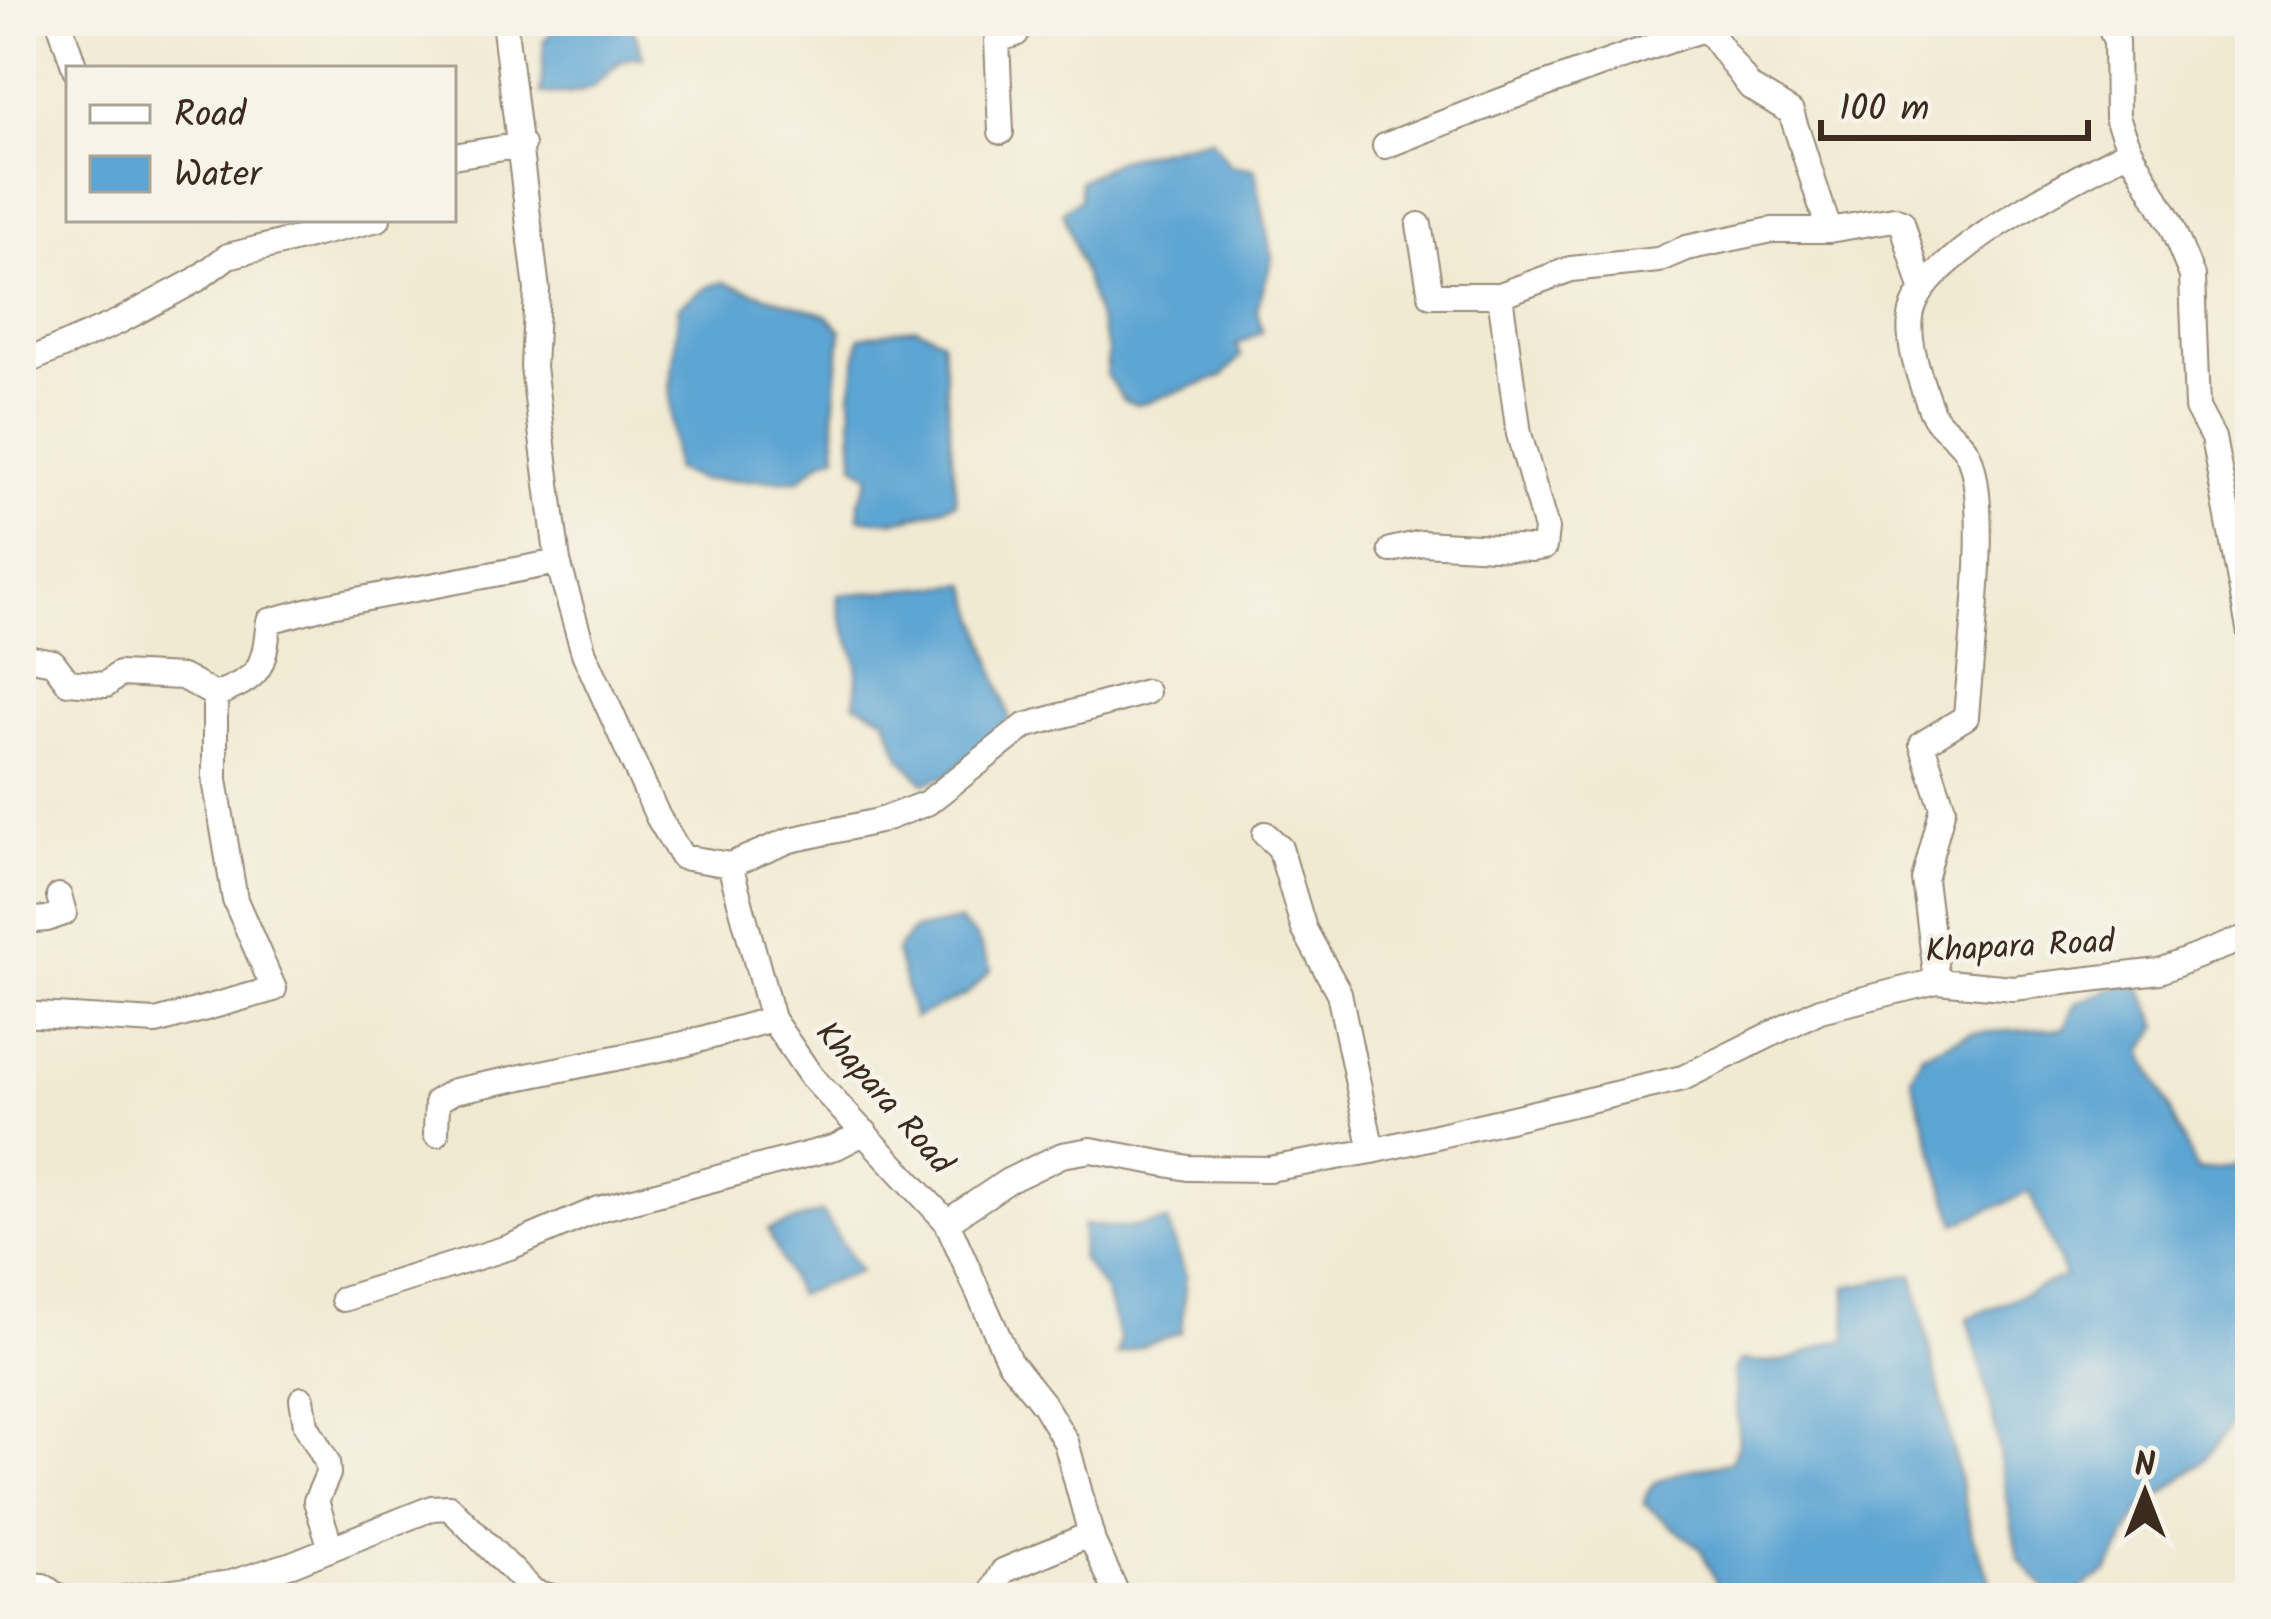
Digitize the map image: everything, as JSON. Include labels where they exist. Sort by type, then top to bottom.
[{"type":"street","points":[[59,21],[74,66]]},
{"type":"street","points":[[504,21],[537,290],[533,367],[558,562],[584,653],[658,818],[682,857],[730,865],[790,840],[879,821],[927,803],[1025,726],[1146,692]]},
{"type":"street","points":[[1001,132],[997,40],[1016,34],[1016,21]]},
{"type":"street","points":[[2107,21],[2116,41],[2117,118],[2192,276],[2197,408],[2213,438],[2240,540],[2250,634]]},
{"type":"street","points":[[1385,146],[1490,103],[1706,28],[1750,87],[1791,112],[1829,230]]},
{"type":"street","points":[[456,157],[522,146]]},
{"type":"street","points":[[1937,981],[1924,880],[1942,808],[1922,744],[1966,717],[1980,517],[1967,452],[1933,416],[1911,340],[1912,313],[1931,278],[2030,203],[2130,149]]},
{"type":"street","points":[[1419,225],[1431,296],[1500,295],[1571,269],[1658,260],[1686,248],[1772,230],[1829,230],[1894,219],[1902,222],[1922,290]]},
{"type":"street","points":[[21,364],[118,322],[196,280],[228,256],[366,222]]},
{"type":"street","points":[[1391,550],[1422,543],[1544,548],[1546,529],[1520,434],[1500,295]]},
{"type":"street","points":[[215,695],[251,680],[264,662],[269,621],[558,562]]},
{"type":"street","points":[[21,656],[53,662],[68,682],[106,686],[119,674],[182,676],[215,695]]},
{"type":"street","points":[[21,1014],[157,1022],[274,989],[235,900],[214,780],[215,695]]},
{"type":"street","points":[[1265,835],[1280,848],[1304,929],[1339,993],[1372,1151]]},
{"type":"street","name":"Khapara Road","points":[[730,865],[772,1018],[811,1076],[947,1222],[1008,1181],[1062,1155],[1091,1150],[1189,1168],[1269,1169],[1372,1151],[1683,1078],[1820,1010],[1937,981],[2013,988],[2159,971],[2250,936]]},
{"type":"street","points":[[21,921],[64,913],[59,896]]},
{"type":"street","points":[[436,1134],[437,1101],[454,1090],[684,1044],[772,1018]]},
{"type":"street","points":[[343,1299],[510,1247],[599,1209],[836,1147],[865,1132]]},
{"type":"street","points":[[947,1222],[1009,1361],[1066,1442],[1091,1534],[1118,1598]]},
{"type":"street","points":[[302,1399],[306,1425],[327,1462],[328,1474],[316,1501],[331,1548]]},
{"type":"street","points":[[122,1598],[231,1583],[432,1508],[449,1508],[542,1596]]},
{"type":"street","points":[[989,1598],[1003,1571],[1091,1534]]},
{"type":"street","points":[[21,1584],[43,1586],[60,1598]]},
{"type":"water","points":[[553,21],[631,21],[643,57],[620,63],[586,90],[541,93],[544,40],[551,34]]},
{"type":"water","points":[[1211,138],[1230,165],[1255,169],[1272,259],[1257,309],[1262,332],[1236,345],[1241,356],[1222,377],[1138,405],[1124,400],[1106,375],[1108,350],[1063,211],[1080,199],[1080,181],[1120,159]]},
{"type":"water","points":[[723,282],[827,315],[841,330],[834,411],[837,454],[799,480],[700,480],[674,470],[670,391],[679,306]]},
{"type":"water","points":[[916,327],[942,340],[956,502],[909,518],[859,518],[859,501],[870,476],[854,464],[851,394],[860,337]]},
{"type":"water","points":[[968,584],[1010,720],[948,775],[924,783],[902,759],[885,717],[855,703],[857,662],[839,595]]},
{"type":"water","points":[[958,921],[977,938],[991,970],[967,994],[914,1018],[896,951],[913,930]]},
{"type":"water","points":[[2137,979],[2159,1026],[2143,1051],[2197,1171],[2235,1167],[2250,1157],[2250,1400],[2203,1462],[2140,1511],[2109,1571],[2065,1598],[2054,1598],[2018,1558],[1990,1403],[1968,1318],[2065,1276],[2029,1192],[1956,1224],[1911,1077],[1922,1054],[1971,1033],[2065,1028],[2077,1003]]},
{"type":"water","points":[[822,1212],[860,1271],[797,1295],[768,1230]]},
{"type":"water","points":[[1167,1221],[1186,1276],[1181,1332],[1117,1355],[1120,1340],[1105,1291],[1081,1258],[1083,1225],[1129,1228]]},
{"type":"water","points":[[1913,1274],[1972,1534],[1997,1598],[1743,1598],[1717,1585],[1701,1549],[1644,1504],[1647,1493],[1678,1473],[1731,1462],[1739,1441],[1733,1371],[1740,1361],[1785,1361],[1847,1339],[1846,1287]]}]
